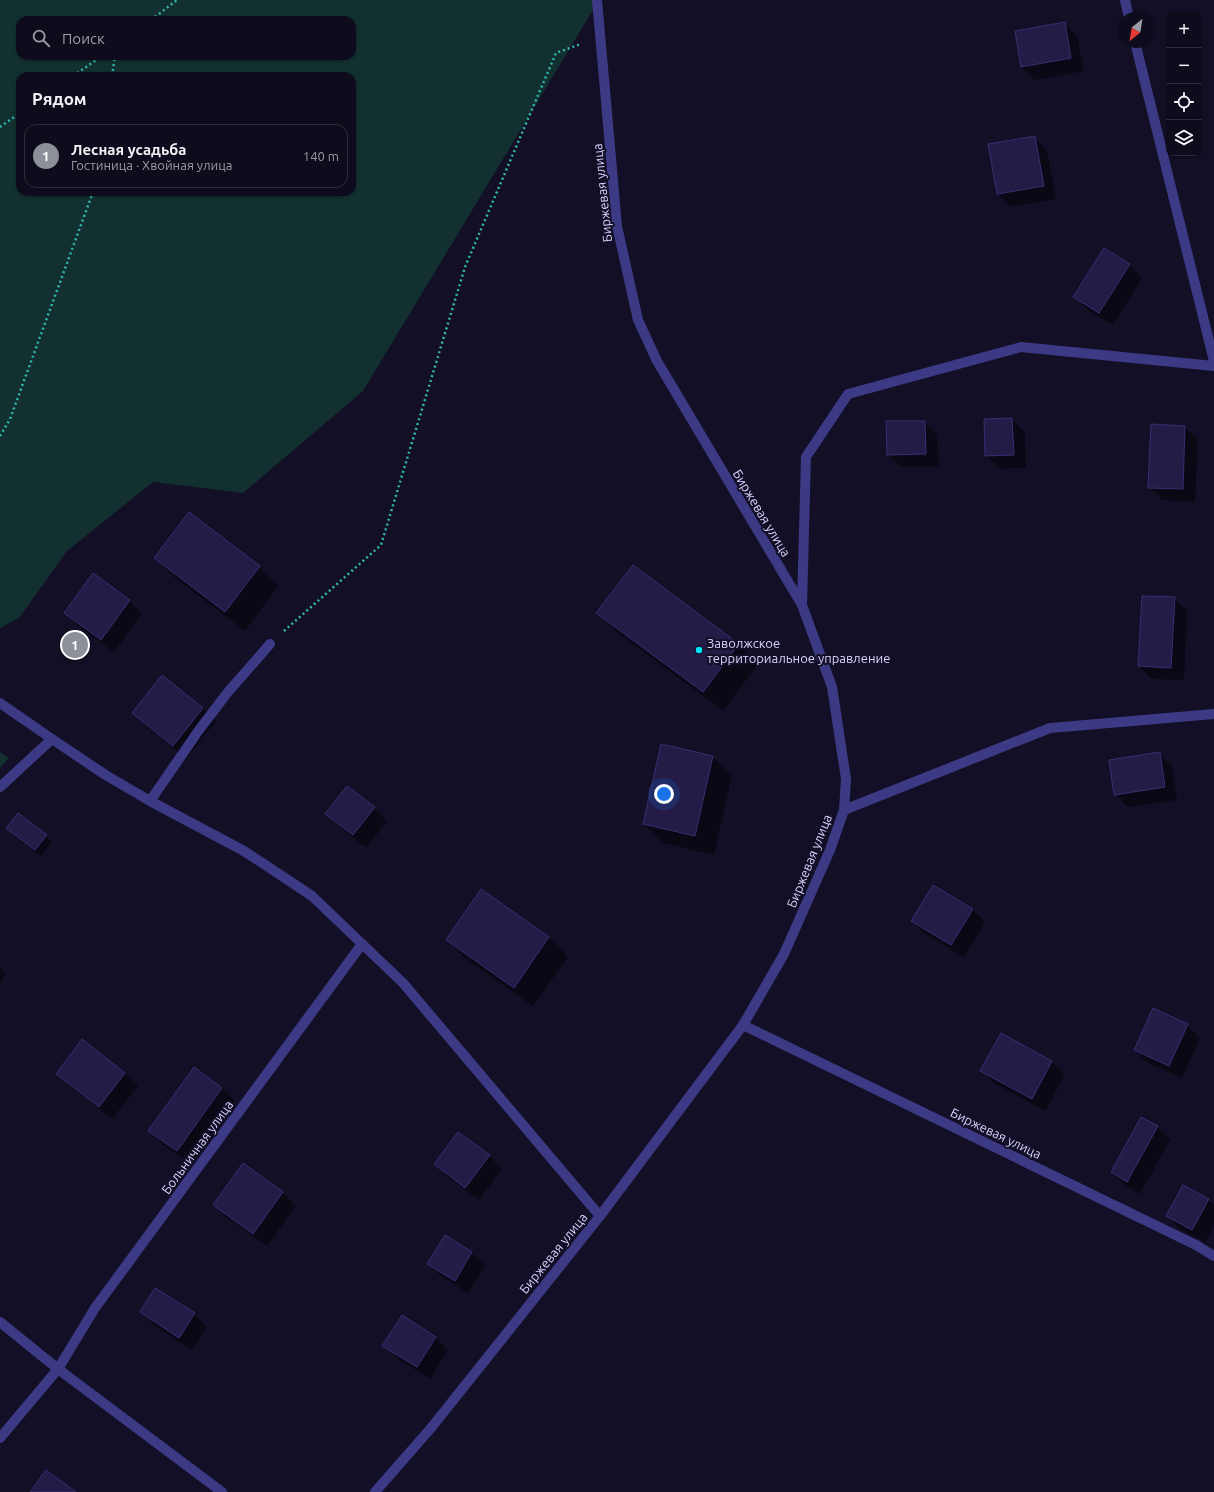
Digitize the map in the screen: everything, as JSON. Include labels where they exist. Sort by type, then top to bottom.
[{"type":"street","points":[[1125,0],[1128,12]]},
{"type":"street","name":"Биржевая улица","points":[[376,1492],[431,1428],[600,1216],[743,1025],[784,954],[830,850],[844,810],[846,779],[832,687],[802,605],[657,361],[638,320],[617,226],[597,2]]},
{"type":"street","points":[[1136,48],[1214,361]]},
{"type":"street","points":[[802,605],[806,457],[848,394],[1020,347],[1214,366]]},
{"type":"street","points":[[150,801],[199,730],[228,692],[270,644]]},
{"type":"street","points":[[0,703],[52,739],[150,801],[244,851],[312,896],[403,983],[600,1216]]},
{"type":"street","points":[[844,810],[1050,728],[1214,714]]},
{"type":"street","points":[[0,787],[52,739]]},
{"type":"street","name":"Больничная улица","points":[[0,1438],[58,1369],[95,1308],[362,944]]},
{"type":"street","name":"Биржевая улица","points":[[743,1025],[1196,1245],[1214,1256]]},
{"type":"street","points":[[0,1322],[58,1369],[222,1492]]},
{"type":"path","points":[[156,16],[177,0]]},
{"type":"path","points":[[270,644],[381,545],[465,267],[556,53],[600,37]]},
{"type":"path","points":[[79,72],[96,60]]},
{"type":"path","points":[[113,72],[114,60]]},
{"type":"path","points":[[0,127],[16,116]]},
{"type":"path","points":[[0,436],[10,419],[92,196]]},
{"type":"green space","points":[[0,0],[599,0],[363,391],[243,493],[153,482],[67,551],[19,618],[0,628]]},
{"type":"green space","points":[[0,752],[9,758],[0,768]]},
{"type":"building","points":[[1065,22],[1071,58],[1021,67],[1015,31]]},
{"type":"building","points":[[1035,136],[1044,186],[997,194],[988,144]]},
{"type":"building","points":[[1104,248],[1130,264],[1099,313],[1073,297]]},
{"type":"building","points":[[1012,418],[1014,455],[985,456],[984,419]]},
{"type":"building","points":[[886,421],[925,421],[926,454],[887,455]]},
{"type":"building","points":[[1151,424],[1185,426],[1183,489],[1148,488]]},
{"type":"building","points":[[189,512],[260,566],[225,612],[154,558]]},
{"type":"building","points":[[633,565],[739,644],[703,692],[596,613]]},
{"type":"building","points":[[93,573],[130,600],[101,640],[64,613]]},
{"type":"building","points":[[1142,596],[1175,597],[1171,668],[1138,666]]},
{"type":"building","points":[[162,675],[203,708],[173,746],[132,713]]},
{"type":"building","points":[[661,744],[713,756],[695,836],[643,824]]},
{"type":"building","points":[[1160,752],[1165,787],[1114,795],[1109,760]]},
{"type":"building","points":[[347,786],[375,807],[353,835],[325,814]]},
{"type":"building","points":[[18,813],[47,835],[35,850],[6,828]]},
{"type":"building","points":[[933,885],[973,909],[951,945],[911,921]]},
{"type":"building","points":[[481,889],[549,937],[514,988],[446,940]]},
{"type":"building","points":[[1153,1008],[1188,1024],[1169,1066],[1134,1050]]},
{"type":"building","points":[[1001,1033],[1052,1061],[1032,1099],[980,1071]]},
{"type":"building","points":[[82,1039],[125,1073],[99,1107],[56,1074]]},
{"type":"building","points":[[194,1067],[222,1088],[177,1151],[148,1131]]},
{"type":"building","points":[[1141,1117],[1158,1126],[1127,1182],[1111,1172]]},
{"type":"building","points":[[458,1132],[490,1155],[465,1188],[434,1164]]},
{"type":"building","points":[[243,1163],[283,1192],[253,1234],[213,1205]]},
{"type":"building","points":[[1183,1185],[1209,1199],[1192,1230],[1166,1216]]},
{"type":"building","points":[[445,1235],[472,1252],[455,1281],[427,1264]]},
{"type":"building","points":[[155,1288],[195,1313],[179,1338],[140,1312]]},
{"type":"building","points":[[402,1315],[436,1337],[417,1367],[382,1346]]},
{"type":"building","points":[[46,1470],[76,1492],[30,1492]]},
{"type":"place","name":"Лесная усадьба","points":[[75,645]]},
{"type":"place","name":"Заволжское территориальное управление","points":[[699,650]]}]
